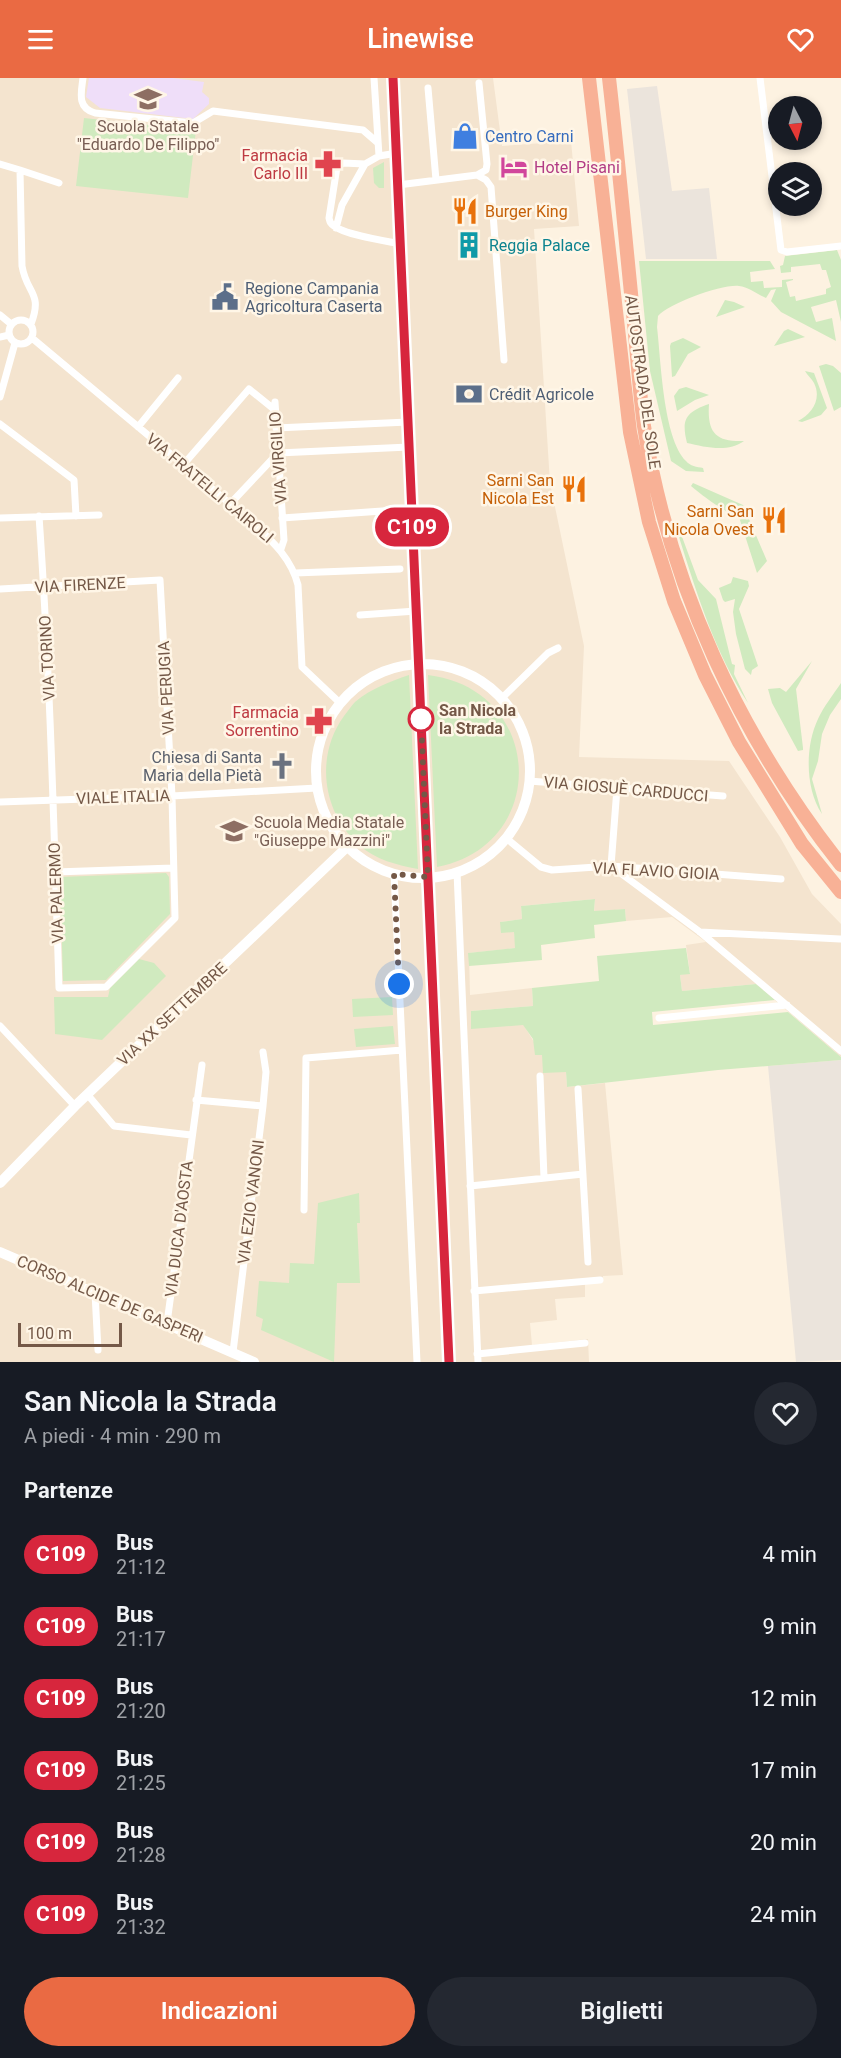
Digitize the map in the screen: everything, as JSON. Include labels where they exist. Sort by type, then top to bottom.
[{"type":"highway","name":"AUTOSTRADA DEL SOLE","points":[[589,78],[630,432],[652,533],[674,601],[705,675],[739,742],[802,844],[841,892]]},
{"type":"highway","name":"AUTOSTRADA DEL SOLE","points":[[609,78],[644,426],[663,518],[686,590],[719,668],[752,734],[814,831],[841,865]]},
{"type":"street","points":[[83,78],[82,104],[95,113],[193,123],[213,111],[363,130],[378,143]]},
{"type":"street","points":[[374,78],[379,156]]},
{"type":"street","points":[[393,78],[449,1362]]},
{"type":"street","points":[[760,78],[781,250],[787,252],[841,246]]},
{"type":"street","points":[[398,185],[477,175],[486,170],[479,83]]},
{"type":"street","points":[[428,88],[436,180]]},
{"type":"street","points":[[363,130],[376,120]]},
{"type":"street","points":[[336,228],[342,205],[365,164],[379,156],[397,153]]},
{"type":"street","points":[[365,164],[343,163],[337,167],[329,218],[331,224],[336,228],[401,244]]},
{"type":"street","points":[[0,164],[59,183]]},
{"type":"street","points":[[20,170],[22,266],[37,308],[31,324]]},
{"type":"street","points":[[477,175],[486,180],[491,187],[504,360]]},
{"type":"street","points":[[0,315],[11,324]]},
{"type":"street","points":[[23,319],[31,324],[34,331],[32,338],[24,344],[15,342],[9,335],[11,324],[23,319]]},
{"type":"street","points":[[0,337],[9,335]]},
{"type":"street","name":"VIA FRATELLI CAIROLI","points":[[32,338],[281,549],[295,573],[298,585],[302,667],[340,703]]},
{"type":"street","points":[[0,397],[15,342]]},
{"type":"street","points":[[138,427],[178,378]]},
{"type":"street","name":"VIA VIRGILIO","points":[[183,465],[249,389],[275,406],[284,540],[281,549]]},
{"type":"street","points":[[276,428],[408,422]]},
{"type":"street","points":[[0,424],[74,480],[76,516]]},
{"type":"street","points":[[230,504],[278,453],[409,447]]},
{"type":"street","points":[[282,518],[411,509]]},
{"type":"street","points":[[0,518],[99,515]]},
{"type":"street","name":"VIA TORINO","points":[[39,516],[53,799]]},
{"type":"street","points":[[295,573],[400,569]]},
{"type":"street","name":"VIA FIRENZE","points":[[0,589],[160,580]]},
{"type":"street","name":"VIA PERUGIA","points":[[59,988],[106,987],[175,918],[172,796],[160,580]]},
{"type":"street","points":[[360,615],[416,610]]},
{"type":"street","points":[[501,698],[548,653],[558,648]]},
{"type":"street","points":[[419,664],[437,665],[464,672],[488,686],[515,716],[524,736],[530,766],[530,781],[522,811],[506,838],[484,858],[457,872],[428,877],[394,874],[376,867],[347,847],[332,827],[322,808],[315,770],[317,752],[326,726],[340,703],[362,682],[375,675],[396,667],[419,664]]},
{"type":"street","name":"VIA GIOSUÈ CARDUCCI","points":[[530,781],[723,796]]},
{"type":"street","name":"VIALE ITALIA","points":[[0,802],[317,788]]},
{"type":"street","points":[[617,788],[611,866],[700,932],[841,1051]]},
{"type":"street","name":"VIA PALERMO","points":[[53,799],[59,988]]},
{"type":"street","name":"VIA FLAVIO GIOIA","points":[[506,838],[542,867],[552,870],[611,866],[781,879]]},
{"type":"street","name":"VIA XX SETTEMBRE","points":[[0,1182],[87,1094],[347,847]]},
{"type":"street","points":[[55,872],[173,868]]},
{"type":"street","points":[[457,872],[477,1358],[585,1343]]},
{"type":"street","points":[[394,874],[417,1362]]},
{"type":"street","points":[[700,932],[840,939]]},
{"type":"street","points":[[659,1018],[787,1005]]},
{"type":"street","points":[[0,1026],[75,1106]]},
{"type":"street","points":[[304,1210],[306,1058],[402,1050]]},
{"type":"street","name":"VIA EZIO VANONI","points":[[233,1352],[263,1106],[266,1072],[263,1052]]},
{"type":"street","name":"VIA DUCA D'AOSTA","points":[[167,1323],[202,1065]]},
{"type":"street","points":[[540,1076],[544,1178]]},
{"type":"street","points":[[578,1089],[588,1262]]},
{"type":"street","points":[[87,1094],[114,1126],[191,1135]]},
{"type":"street","points":[[196,1100],[263,1106]]},
{"type":"street","points":[[470,1186],[582,1174]]},
{"type":"street","name":"CORSO ALCIDE DE GASPERI","points":[[0,1252],[254,1362]]},
{"type":"street","points":[[474,1291],[600,1280]]},
{"type":"street","points":[[95,1293],[98,1350]]},
{"type":"shaded area","name":"San Nicola la Strada","points":[[0,78],[493,78],[502,146],[571,141],[579,226],[534,229],[550,483],[584,646],[579,757],[729,761],[780,837],[812,894],[841,924],[841,1057],[756,984],[682,991],[680,975],[690,973],[686,945],[706,942],[672,917],[626,921],[625,909],[594,912],[595,899],[521,906],[522,919],[500,922],[514,932],[516,948],[469,953],[470,995],[532,988],[533,1006],[471,1011],[471,1028],[523,1024],[542,1055],[566,1072],[567,1087],[605,1083],[623,1275],[603,1276],[603,1282],[585,1284],[585,1297],[555,1299],[557,1320],[530,1323],[532,1345],[588,1339],[589,1362],[0,1362]]},
{"type":"shaded area","name":"Scuola Statale \"Eduardo De Filippo\"","points":[[89,78],[173,78],[204,82],[202,92],[209,98],[209,104],[193,119],[100,108],[86,97]]},
{"type":"shaded area","points":[[657,86],[672,191],[709,188],[717,259],[646,259],[627,89]]},
{"type":"shaded area","points":[[841,1060],[841,1360],[796,1362],[768,1066]]},
{"type":"green space","points":[[84,118],[196,130],[188,198],[76,186]]},
{"type":"green space","points":[[384,162],[384,188],[379,188],[374,183],[373,168]]},
{"type":"green space","points":[[837,250],[841,260],[841,322],[836,300],[811,307],[816,322],[832,318],[836,341],[781,312],[771,301],[776,289],[771,290],[766,298],[739,286],[721,288],[684,300],[658,316],[657,327],[664,398],[672,435],[678,450],[686,461],[703,468],[704,472],[686,471],[671,461],[650,371],[639,261],[770,261],[775,269],[750,272],[751,282],[763,281],[764,288],[782,287],[782,280],[793,279],[786,282],[790,297],[795,296],[796,301],[826,294],[826,289],[831,287],[826,270],[822,270],[820,264],[791,267],[791,272],[781,273],[780,266],[783,265],[785,256]]},
{"type":"green space","points":[[725,300],[734,302],[745,307],[716,317]]},
{"type":"green space","points":[[788,329],[805,337],[774,346],[784,331]]},
{"type":"green space","points":[[683,338],[701,347],[688,354],[675,376],[672,377],[670,346],[671,343]]},
{"type":"green space","points":[[826,364],[833,366],[841,373],[841,407],[834,411],[819,366]]},
{"type":"green space","points":[[805,371],[814,373],[827,408],[821,415],[802,422],[798,421],[811,410],[817,395],[814,383]]},
{"type":"green space","points":[[686,387],[709,395],[677,411],[674,396],[679,389]]},
{"type":"green space","points":[[709,404],[710,422],[715,434],[726,440],[744,441],[724,448],[687,443],[685,422],[687,418],[695,410]]},
{"type":"green space","points":[[693,483],[743,505],[767,561],[757,573],[739,517],[708,499],[691,486]]},
{"type":"green space","points":[[681,534],[698,580],[716,599],[732,664],[735,665],[734,674],[748,703],[716,644],[679,537]]},
{"type":"green space","points":[[733,577],[748,581],[749,586],[739,609],[758,666],[752,670],[751,675],[745,669],[736,634],[733,612],[735,599],[725,602],[719,588],[731,583]]},
{"type":"green space","points":[[812,661],[796,689],[803,748],[798,751],[772,703],[768,689],[780,688],[786,692]]},
{"type":"green space","points":[[409,675],[418,869],[380,858],[359,845],[347,832],[330,800],[326,766],[335,732],[355,702],[374,689]]},
{"type":"green space","points":[[428,675],[466,686],[494,708],[512,736],[519,768],[515,800],[500,830],[474,853],[437,867]]},
{"type":"green space","points":[[841,683],[841,699],[830,715],[822,734],[818,761],[812,779],[822,814],[812,792],[809,754],[820,714]]},
{"type":"green space","points":[[166,873],[169,877],[170,914],[106,980],[63,981],[60,877]]},
{"type":"green space","points":[[595,899],[594,911],[625,909],[626,921],[594,925],[595,938],[541,945],[542,960],[469,966],[468,953],[515,948],[514,932],[501,933],[500,922],[522,919],[521,906]]},
{"type":"green space","points":[[686,948],[690,974],[680,975],[682,991],[756,984],[775,1000],[652,1012],[653,1025],[788,1012],[841,1057],[841,1060],[718,1070],[567,1087],[566,1072],[543,1073],[542,1055],[535,1055],[533,1039],[523,1025],[471,1029],[471,1011],[533,1006],[532,988],[599,981],[597,956]]},
{"type":"green space","points":[[139,959],[154,963],[166,976],[102,1040],[55,1034],[54,997],[108,997],[110,988]]},
{"type":"green space","points":[[392,997],[393,1015],[353,1017],[352,999]]},
{"type":"green space","points":[[393,1026],[395,1044],[356,1047],[354,1029]]},
{"type":"green space","points":[[359,1193],[360,1223],[357,1223],[360,1283],[337,1283],[334,1362],[261,1330],[263,1319],[256,1316],[259,1281],[289,1283],[290,1263],[314,1264],[318,1203]]},
{"type":"bus line","name":"C109","points":[[393,78],[449,1362]]},
{"type":"place","name":"Scuola Statale \"Eduardo De Filippo\"","points":[[148,99]]},
{"type":"place","name":"Centro Carni","points":[[465,136]]},
{"type":"place","name":"Farmacia Carlo III","points":[[328,164]]},
{"type":"place","name":"Hotel Pisani","points":[[514,167]]},
{"type":"place","name":"Burger King","points":[[465,211]]},
{"type":"place","name":"Reggia Palace","points":[[469,245]]},
{"type":"place","name":"Regione Campania Agricoltura Caserta","points":[[225,297]]},
{"type":"place","name":"Crédit Agricole","points":[[469,394]]},
{"type":"place","name":"Sarni San Nicola Est","points":[[574,489]]},
{"type":"place","name":"Sarni San Nicola Ovest","points":[[774,520]]},
{"type":"place","name":"San Nicola la Strada","points":[[421,719]]},
{"type":"place","name":"Farmacia Sorrentino","points":[[319,721]]},
{"type":"place","name":"Chiesa di Santa Maria della Pietà","points":[[282,766]]},
{"type":"place","name":"Scuola Media Statale \"Giuseppe Mazzini\"","points":[[234,831]]},
{"type":"route","points":[[399,984],[394,874],[428,877],[421,719]]}]
